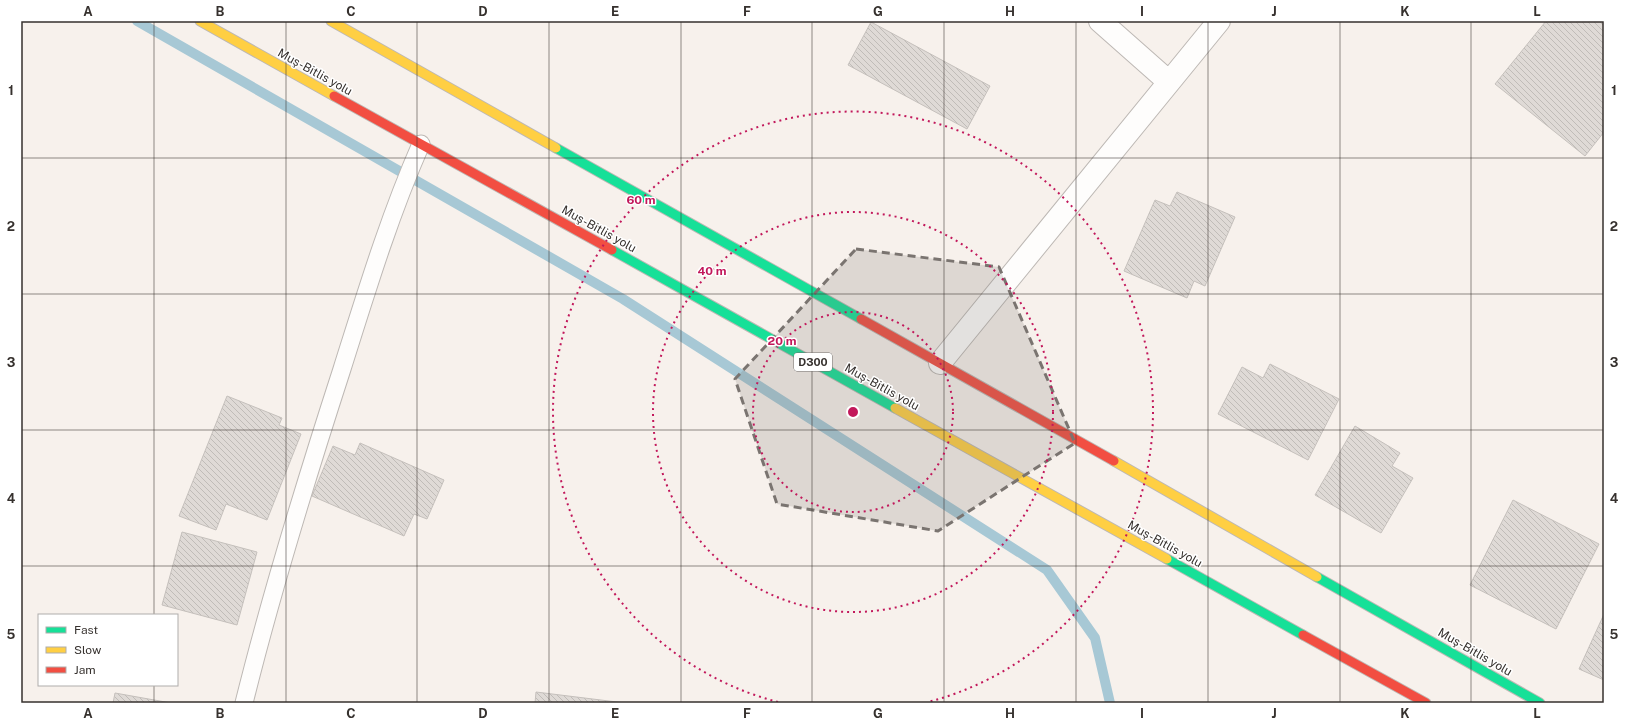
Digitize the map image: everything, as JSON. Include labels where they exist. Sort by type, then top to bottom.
[{"type":"highway","name":"Muş-Bitlis yolu","points":[[200,21],[1426,703]]},
{"type":"highway","name":"Muş-Bitlis yolu","points":[[331,21],[940,362],[1540,703]]},
{"type":"street","points":[[1100,21],[1169,82]]},
{"type":"street","points":[[940,362],[1219,21]]},
{"type":"lane","points":[[244,703],[256,653],[302,491],[389,224],[421,144]]},
{"type":"highlighted area","points":[[856,249],[999,267],[1075,443],[938,531],[777,504],[735,379]]},
{"type":"building","points":[[1546,21],[1604,21],[1604,132],[1585,156],[1495,84]]},
{"type":"building","points":[[871,22],[990,86],[967,129],[848,65]]},
{"type":"building","points":[[1177,192],[1235,217],[1205,286],[1194,281],[1187,298],[1124,271],[1155,200],[1170,206]]},
{"type":"building","points":[[1270,364],[1339,399],[1308,460],[1218,414],[1242,367],[1263,378]]},
{"type":"building","points":[[227,396],[282,418],[279,425],[301,434],[267,520],[226,504],[216,530],[179,516]]},
{"type":"building","points":[[1355,426],[1400,453],[1392,466],[1413,478],[1381,533],[1315,495]]},
{"type":"building","points":[[360,443],[444,480],[427,519],[414,514],[404,536],[312,496],[333,446],[355,455]]},
{"type":"building","points":[[1513,500],[1599,544],[1556,629],[1470,585]]},
{"type":"building","points":[[182,532],[257,552],[237,625],[162,605]]},
{"type":"building","points":[[1604,614],[1604,680],[1579,669]]},
{"type":"building","points":[[536,692],[625,703],[535,703]]},
{"type":"building","points":[[115,693],[171,703],[113,703]]},
{"type":"waterway","points":[[137,21],[623,299],[1047,570],[1095,638],[1110,703]]},
{"type":"traffic: fast","points":[[556,148],[861,319]]},
{"type":"traffic: fast","points":[[612,250],[895,408]]},
{"type":"traffic: fast","points":[[1167,559],[1303,635]]},
{"type":"traffic: fast","points":[[1317,577],[1540,703]]},
{"type":"traffic: slow","points":[[200,21],[334,96]]},
{"type":"traffic: slow","points":[[331,21],[556,148]]},
{"type":"traffic: slow","points":[[895,408],[1167,559]]},
{"type":"traffic: slow","points":[[1114,461],[1317,577]]},
{"type":"traffic: jam","points":[[334,96],[612,250]]},
{"type":"traffic: jam","points":[[861,319],[1114,461]]},
{"type":"traffic: jam","points":[[1303,635],[1426,703]]}]
